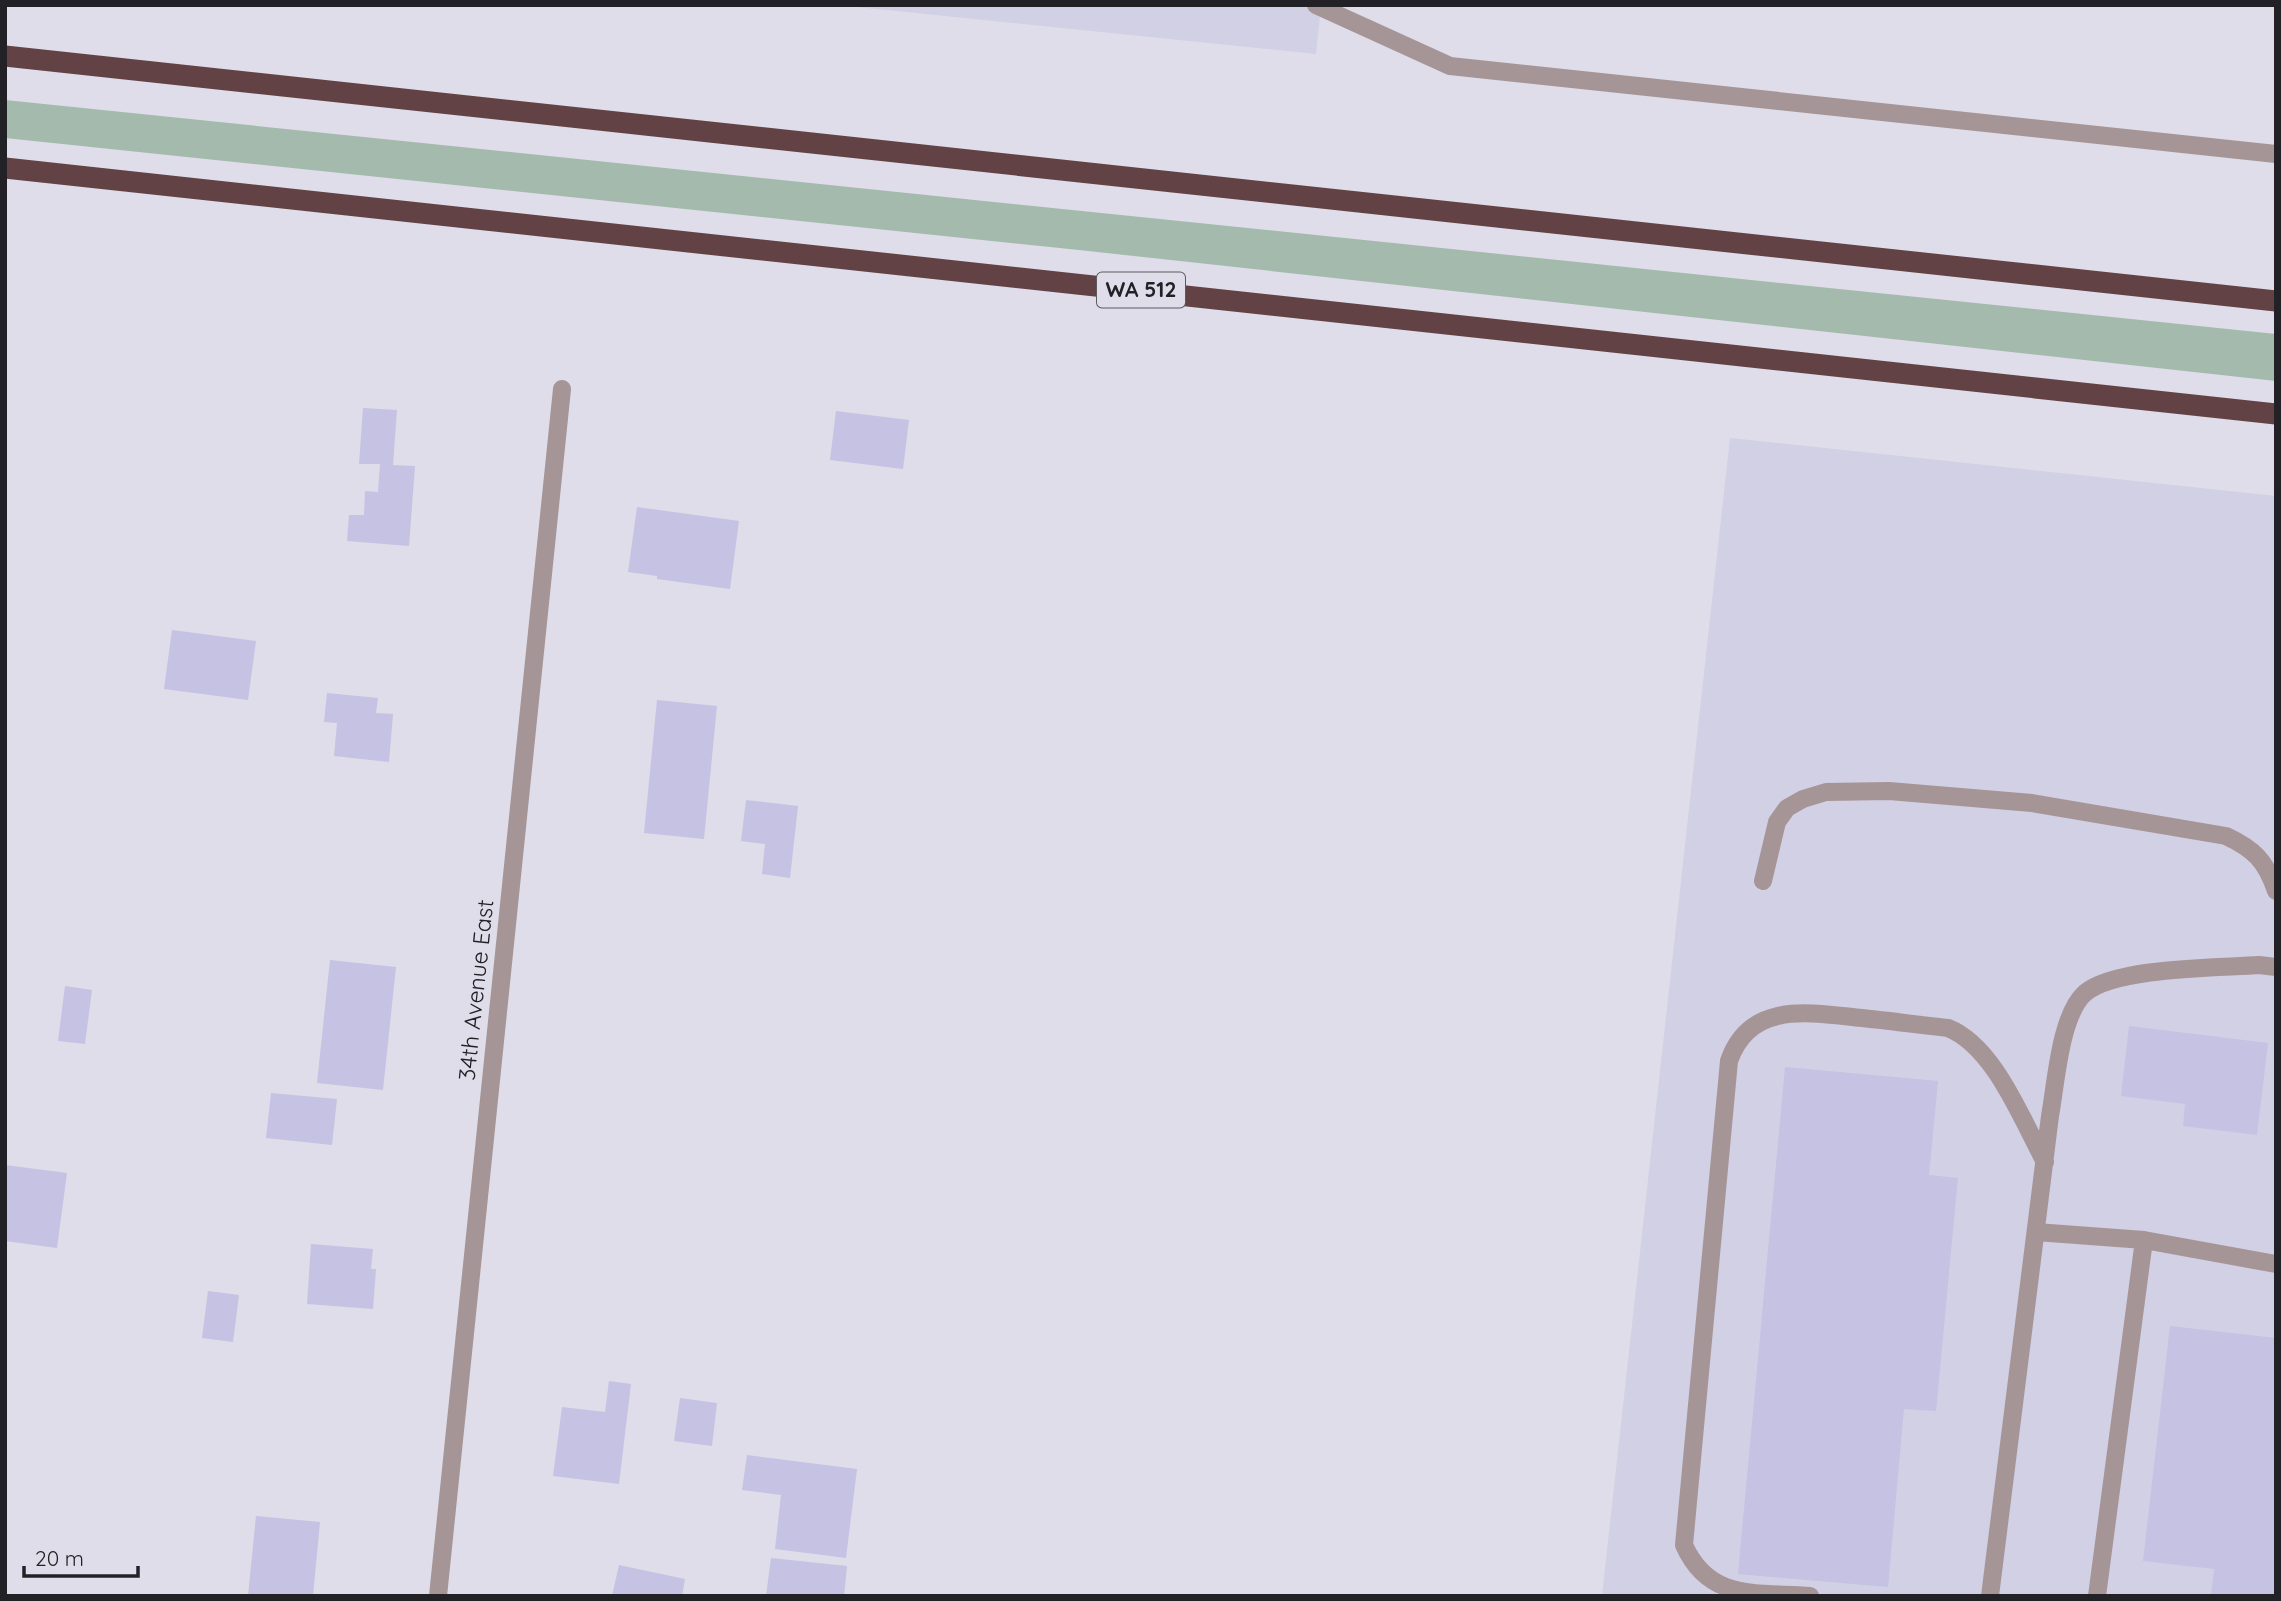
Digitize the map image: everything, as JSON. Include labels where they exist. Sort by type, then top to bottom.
[{"type":"highway","points":[[5,56],[2276,301]]},
{"type":"highway","name":"WA 512","points":[[5,168],[2276,414]]},
{"type":"street","points":[[1316,5],[1450,66],[2276,154]]},
{"type":"street","name":"34th Avenue East","points":[[438,1596],[562,389]]},
{"type":"street","points":[[1763,881],[1777,822],[1787,808],[1803,799],[1826,792],[1889,791],[2032,803],[2226,836],[2250,847],[2266,864],[2276,891]]},
{"type":"street","points":[[1990,1596],[2045,1162],[2060,1054],[2070,1018],[2085,993],[2108,982],[2151,972],[2259,965],[2276,967]]},
{"type":"street","points":[[1810,1596],[1723,1588],[1694,1568],[1684,1545],[1729,1061],[1736,1042],[1770,1017],[1804,1012],[1957,1031],[1966,1035],[1982,1052],[2045,1162]]},
{"type":"street","points":[[2036,1232],[2144,1241],[2276,1264]]},
{"type":"street","points":[[2097,1596],[2144,1241]]},
{"type":"shaded area","points":[[838,5],[1321,5],[1316,54]]},
{"type":"shaded area","points":[[1730,438],[2276,496],[2276,1596],[1602,1596]]},
{"type":"green space","points":[[5,100],[2276,334],[2276,381],[1079,250],[5,138]]},
{"type":"building","points":[[363,408],[397,410],[393,465],[415,466],[409,546],[347,541],[349,515],[364,515],[365,491],[378,492],[380,464],[359,464]]},
{"type":"building","points":[[836,411],[909,420],[903,469],[830,460]]},
{"type":"building","points":[[637,507],[739,521],[730,589],[657,579],[657,576],[628,572]]},
{"type":"building","points":[[172,630],[256,641],[248,700],[164,689]]},
{"type":"building","points":[[327,693],[378,698],[376,713],[393,714],[389,762],[334,756],[337,723],[324,722]]},
{"type":"building","points":[[657,700],[717,706],[704,839],[644,833]]},
{"type":"building","points":[[746,800],[798,806],[790,878],[762,874],[765,844],[741,841]]},
{"type":"building","points":[[330,960],[396,967],[383,1090],[317,1083]]},
{"type":"building","points":[[65,986],[92,990],[85,1044],[58,1041]]},
{"type":"building","points":[[2129,1026],[2268,1043],[2257,1135],[2183,1126],[2185,1104],[2121,1096]]},
{"type":"building","points":[[1785,1067],[1938,1081],[1929,1175],[1958,1178],[1936,1411],[1904,1409],[1888,1587],[1738,1574]]},
{"type":"building","points":[[271,1093],[337,1099],[332,1145],[266,1138]]},
{"type":"building","points":[[5,1165],[67,1173],[57,1248],[5,1241]]},
{"type":"building","points":[[311,1244],[373,1249],[371,1269],[376,1269],[373,1309],[307,1304]]},
{"type":"building","points":[[208,1291],[239,1295],[233,1342],[202,1338]]},
{"type":"building","points":[[2170,1326],[2276,1338],[2276,1596],[2211,1596],[2214,1569],[2143,1561]]},
{"type":"building","points":[[609,1381],[631,1384],[619,1484],[553,1476],[562,1407],[605,1412]]},
{"type":"building","points":[[680,1398],[717,1403],[712,1446],[674,1441]]},
{"type":"building","points":[[747,1455],[857,1469],[846,1558],[775,1549],[781,1495],[742,1490]]},
{"type":"building","points":[[256,1516],[320,1522],[313,1596],[248,1596]]},
{"type":"building","points":[[771,1558],[847,1566],[844,1596],[766,1596]]},
{"type":"building","points":[[619,1565],[685,1579],[682,1596],[612,1596]]}]
